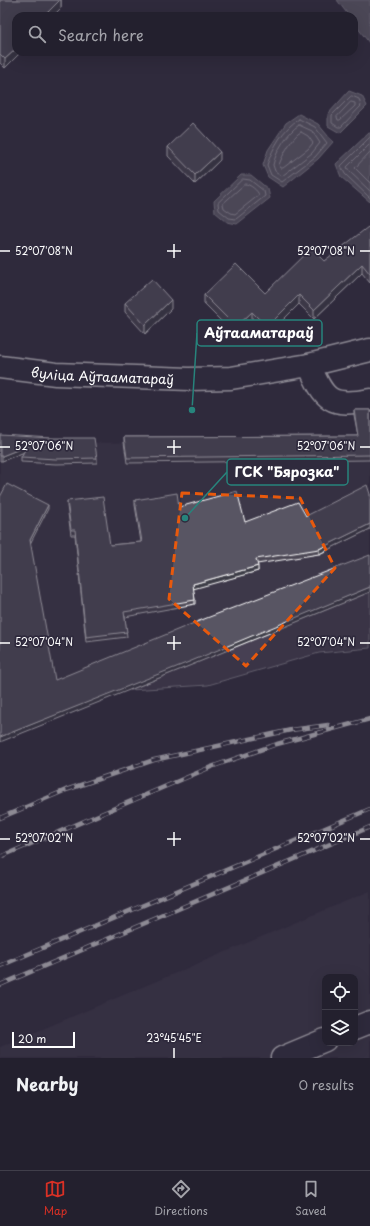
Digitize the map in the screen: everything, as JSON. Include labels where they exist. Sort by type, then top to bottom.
[{"type":"main road","name":"вуліца Аўтааматараў","points":[[0,367],[56,374],[189,379],[230,378],[309,365],[370,350]]},
{"type":"main road","points":[[309,365],[324,394],[336,402],[350,403],[370,400]]},
{"type":"main road","points":[[358,1027],[370,1022]]},
{"type":"main road","points":[[282,1058],[322,1041]]},
{"type":"highlighted area","points":[[182,493],[300,498],[335,568],[246,666],[169,599]]},
{"type":"shaded area","points":[[0,440],[55,443],[370,441],[370,592],[0,742]]},
{"type":"shaded area","points":[[370,592],[370,648],[319,653],[208,685],[130,690]]},
{"type":"shaded area","points":[[370,891],[370,1058],[0,1058],[0,1047]]},
{"type":"water","points":[[337,0],[370,0],[370,44],[358,28],[358,12],[346,12]]},
{"type":"water","points":[[349,91],[362,96],[367,106],[340,133],[328,126],[328,114]]},
{"type":"water","points":[[299,114],[318,124],[333,142],[318,159],[283,187],[268,177],[263,165],[268,150],[286,123]]},
{"type":"water","points":[[369,133],[370,202],[341,177],[336,164]]},
{"type":"water","points":[[241,175],[251,175],[268,189],[270,198],[237,224],[227,222],[215,212],[214,201]]},
{"type":"building","points":[[0,0],[60,0],[48,12],[12,12],[12,53],[5,59],[0,54]]},
{"type":"building","points":[[193,123],[220,152],[195,175],[168,147]]},
{"type":"building","points":[[368,227],[370,229],[370,274],[362,264],[314,310],[299,295],[267,327],[252,312],[236,327],[204,295],[236,264],[265,293],[311,248],[324,261]]},
{"type":"building","points":[[152,279],[171,300],[145,325],[125,303]]},
{"type":"building","points":[[354,410],[370,410],[370,455],[127,458],[124,437],[358,436]]},
{"type":"building","points":[[0,435],[53,438],[94,438],[97,458],[56,459],[21,457],[27,446],[0,456]]},
{"type":"building","points":[[7,484],[48,505],[30,540],[55,680],[199,621],[370,555],[370,587],[189,662],[0,737],[0,497]]},
{"type":"building","points":[[367,485],[370,494],[370,524],[319,549],[256,559],[258,566],[193,584],[195,600],[124,612],[127,632],[86,637],[75,530],[71,530],[67,501],[103,497],[110,545],[142,542],[135,500],[177,493],[179,507],[237,491],[245,522],[298,502],[306,516]]},
{"type":"railway","points":[[0,857],[211,767],[277,744],[370,719]]},
{"type":"railway","points":[[0,818],[66,790],[154,760],[291,730],[328,725]]},
{"type":"railway","points":[[0,966],[370,809]]},
{"type":"railway","points":[[0,985],[370,827]]},
{"type":"place","name":"Аўтааматараў","points":[[192,410]]},
{"type":"place","name":"ГСК \"Бярозка\"","points":[[185,518]]}]
